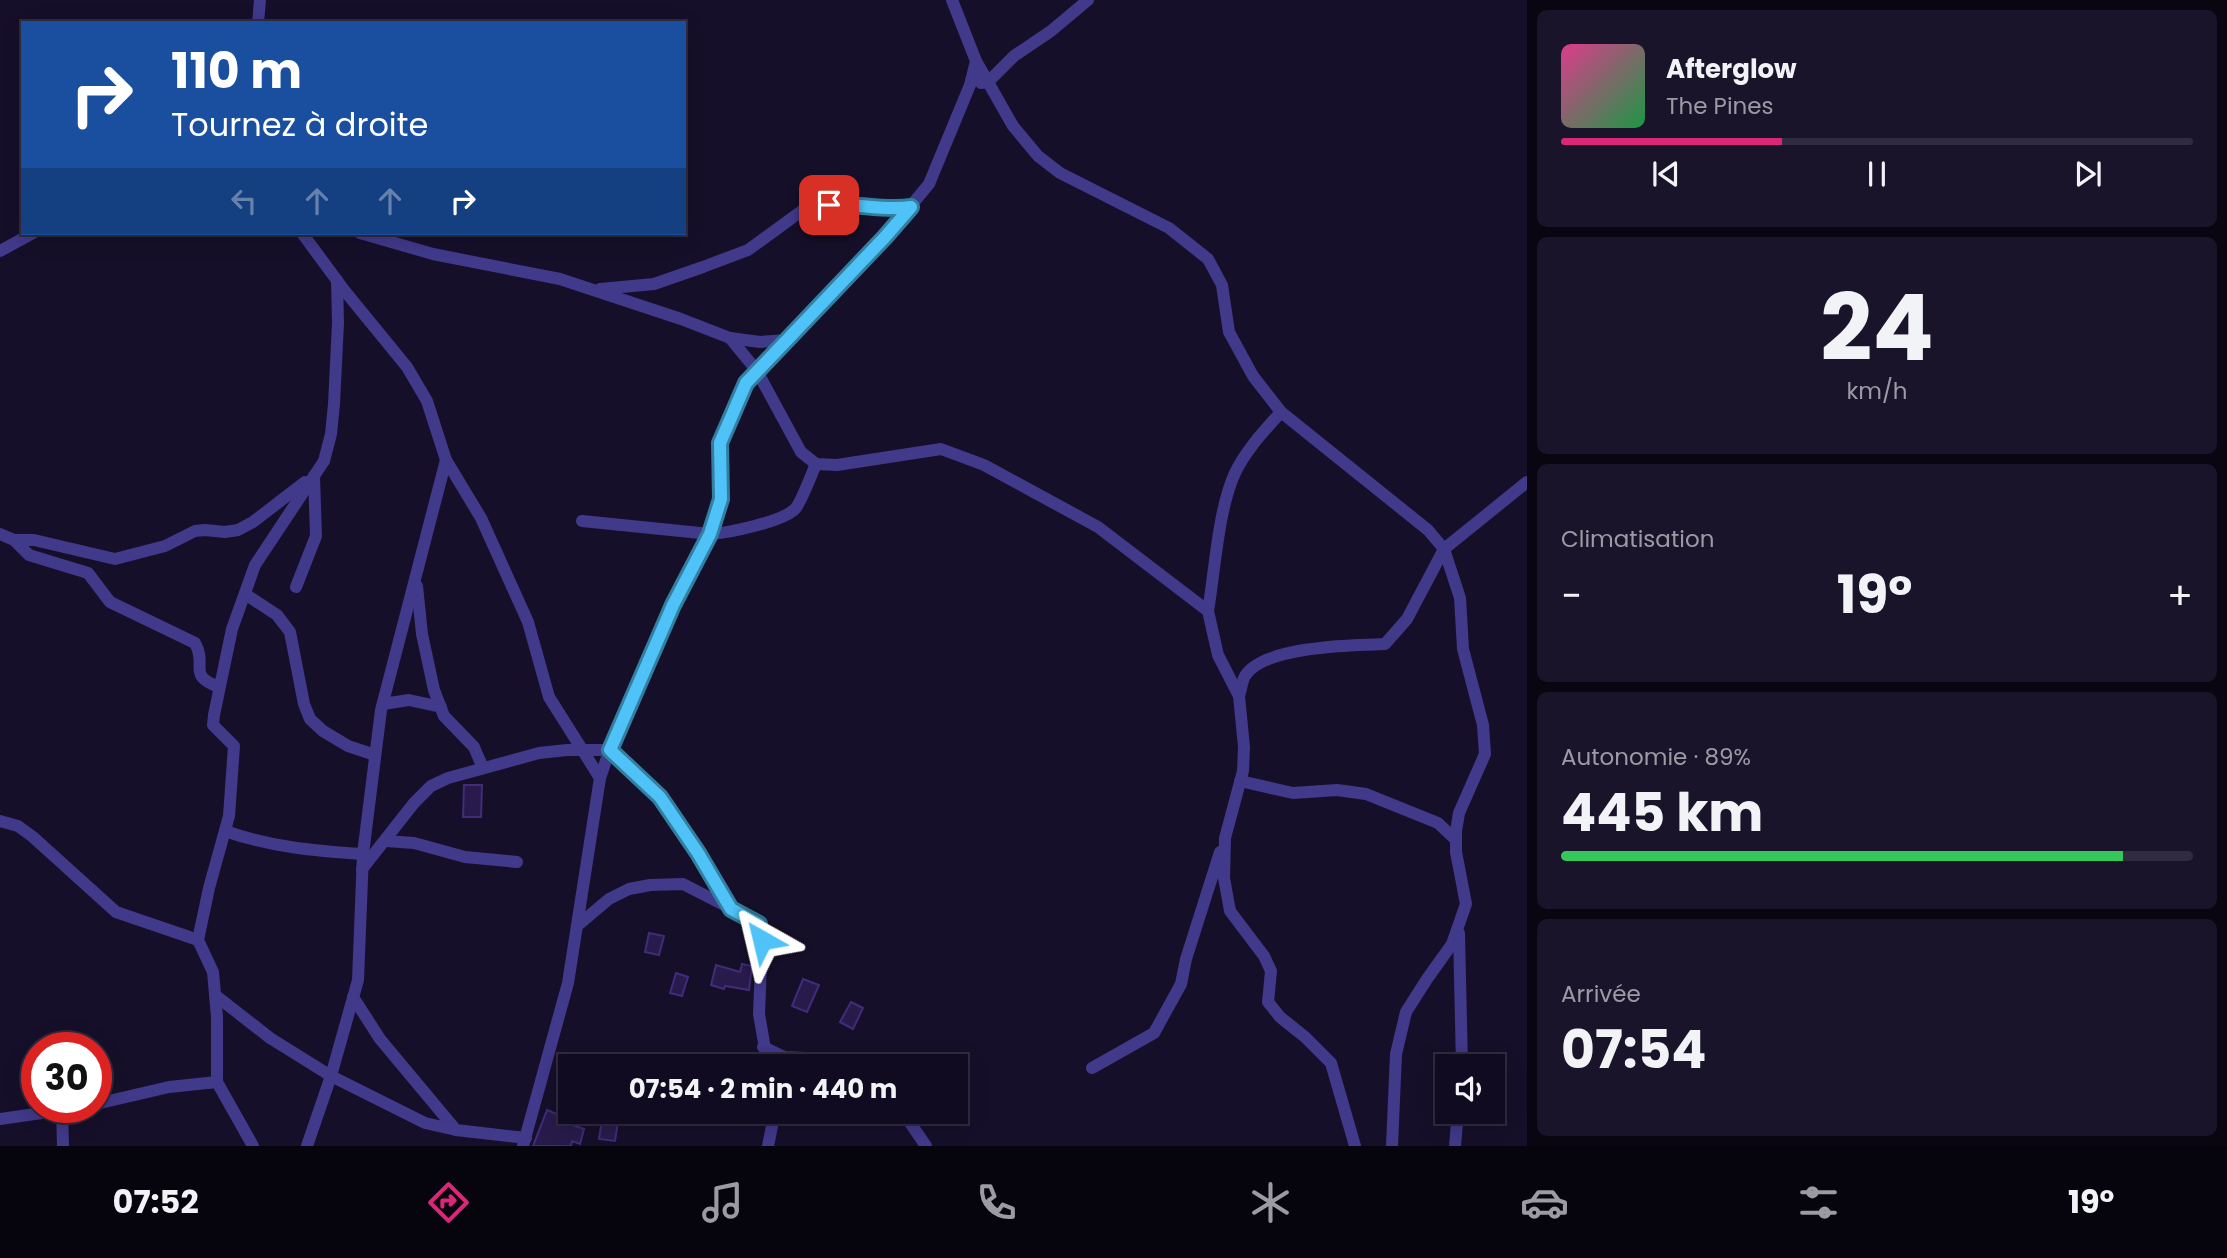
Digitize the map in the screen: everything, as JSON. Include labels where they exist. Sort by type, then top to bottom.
[{"type":"street","points":[[258,21],[260,0]]},
{"type":"street","points":[[952,0],[976,61],[1013,126],[1038,156],[1060,173],[1168,228],[1208,259],[1222,285],[1229,332],[1252,376],[1281,412],[1429,530],[1444,549],[1460,598],[1463,649],[1483,725],[1485,754],[1459,813],[1455,840],[1466,904],[1452,944],[1406,1012],[1396,1054],[1392,1146]]},
{"type":"street","points":[[970,85],[988,82],[1014,56],[1051,31],[1088,0]]},
{"type":"street","points":[[215,995],[270,1038],[331,1076],[425,1124],[525,1142],[568,983],[600,778],[673,605],[710,534],[721,499],[720,443],[746,383],[885,237],[929,184],[970,85],[976,61]]},
{"type":"street","points":[[593,289],[654,284],[703,267],[748,250],[803,211],[849,204],[882,209],[911,207]]},
{"type":"street","points":[[0,251],[29,235]]},
{"type":"street","points":[[303,235],[407,367],[427,401],[446,460],[481,518],[528,622],[549,697],[600,778]]},
{"type":"street","points":[[367,235],[433,254],[560,279],[730,338],[760,342],[787,340]]},
{"type":"street","points":[[253,1146],[217,1082],[213,972],[198,940],[209,887],[229,816],[233,781],[234,746],[213,725],[232,629],[255,565],[324,461],[331,435],[338,323],[337,280]]},
{"type":"street","points":[[730,338],[757,371],[801,452],[816,464],[837,465],[941,449],[984,465],[1098,527],[1208,611]]},
{"type":"street","points":[[1092,1068],[1154,1033],[1181,984],[1186,959],[1225,838],[1240,781],[1244,747],[1238,696],[1218,654],[1208,611],[1224,512],[1235,474],[1254,443],[1281,412]]},
{"type":"street","points":[[307,1146],[331,1076],[358,980],[363,854],[383,704],[446,460]]},
{"type":"street","points":[[582,521],[710,534],[729,533],[795,509],[816,464]]},
{"type":"street","points":[[14,540],[34,540],[115,559],[164,546],[195,531],[238,530],[253,522],[314,476]]},
{"type":"street","points":[[296,587],[316,536],[314,476]]},
{"type":"street","points":[[1238,696],[1246,674],[1268,658],[1306,649],[1385,644],[1407,619],[1444,549],[1527,482]]},
{"type":"street","points":[[0,534],[14,540],[29,555],[89,573],[110,602],[195,643],[199,650],[200,677],[219,687]]},
{"type":"street","points":[[416,578],[422,634],[434,690],[444,716],[474,747],[483,768]]},
{"type":"street","points":[[245,594],[276,615],[289,632],[304,704],[310,719],[323,731],[348,746],[375,755]]},
{"type":"street","points":[[383,704],[409,699],[441,707]]},
{"type":"street","points":[[362,869],[414,803],[431,786],[448,778],[539,753],[610,750],[660,797],[698,853],[731,909]]},
{"type":"street","points":[[1240,781],[1293,793],[1337,790],[1366,794],[1438,823],[1455,840]]},
{"type":"street","points":[[0,821],[18,825],[33,836],[116,912],[198,940]]},
{"type":"street","points":[[225,831],[259,843],[299,850],[363,854]]},
{"type":"street","points":[[1225,838],[1224,878],[1230,911],[1264,956],[1271,971],[1268,1002],[1280,1017],[1331,1063],[1355,1146]]},
{"type":"street","points":[[386,841],[414,843],[465,857],[517,862]]},
{"type":"street","points":[[577,926],[609,899],[629,889],[683,884],[759,924],[762,940],[759,1014],[765,1054]]},
{"type":"street","points":[[1459,925],[1462,1054]]},
{"type":"street","points":[[353,997],[380,1039],[456,1130]]},
{"type":"street","points":[[763,1047],[777,1054]]},
{"type":"street","points":[[112,1100],[169,1087],[217,1082]]},
{"type":"street","points":[[0,1119],[21,1116]]},
{"type":"street","points":[[62,1123],[63,1146]]},
{"type":"street","points":[[768,1146],[772,1124]]},
{"type":"street","points":[[911,1124],[926,1146]]},
{"type":"street","points":[[1455,1146],[1457,1124]]},
{"type":"building","points":[[464,785],[482,785],[481,817],[463,817]]},
{"type":"building","points":[[649,933],[664,936],[659,955],[645,952]]},
{"type":"building","points":[[742,964],[752,966],[749,990],[725,986],[724,989],[711,985],[716,965],[740,972]]},
{"type":"building","points":[[676,973],[688,977],[682,996],[670,993]]},
{"type":"building","points":[[803,979],[819,985],[807,1012],[792,1006]]},
{"type":"building","points":[[851,1002],[863,1008],[853,1029],[840,1022]]},
{"type":"building","points":[[547,1110],[558,1115],[558,1124],[584,1129],[580,1144],[572,1141],[571,1146],[533,1146]]},
{"type":"building","points":[[601,1124],[618,1124],[615,1141],[599,1139]]},
{"type":"route","points":[[762,940],[759,924],[731,909],[698,853],[660,797],[610,750],[673,605],[710,534],[721,499],[720,443],[746,383],[911,207],[882,209],[849,204],[829,205]]}]
